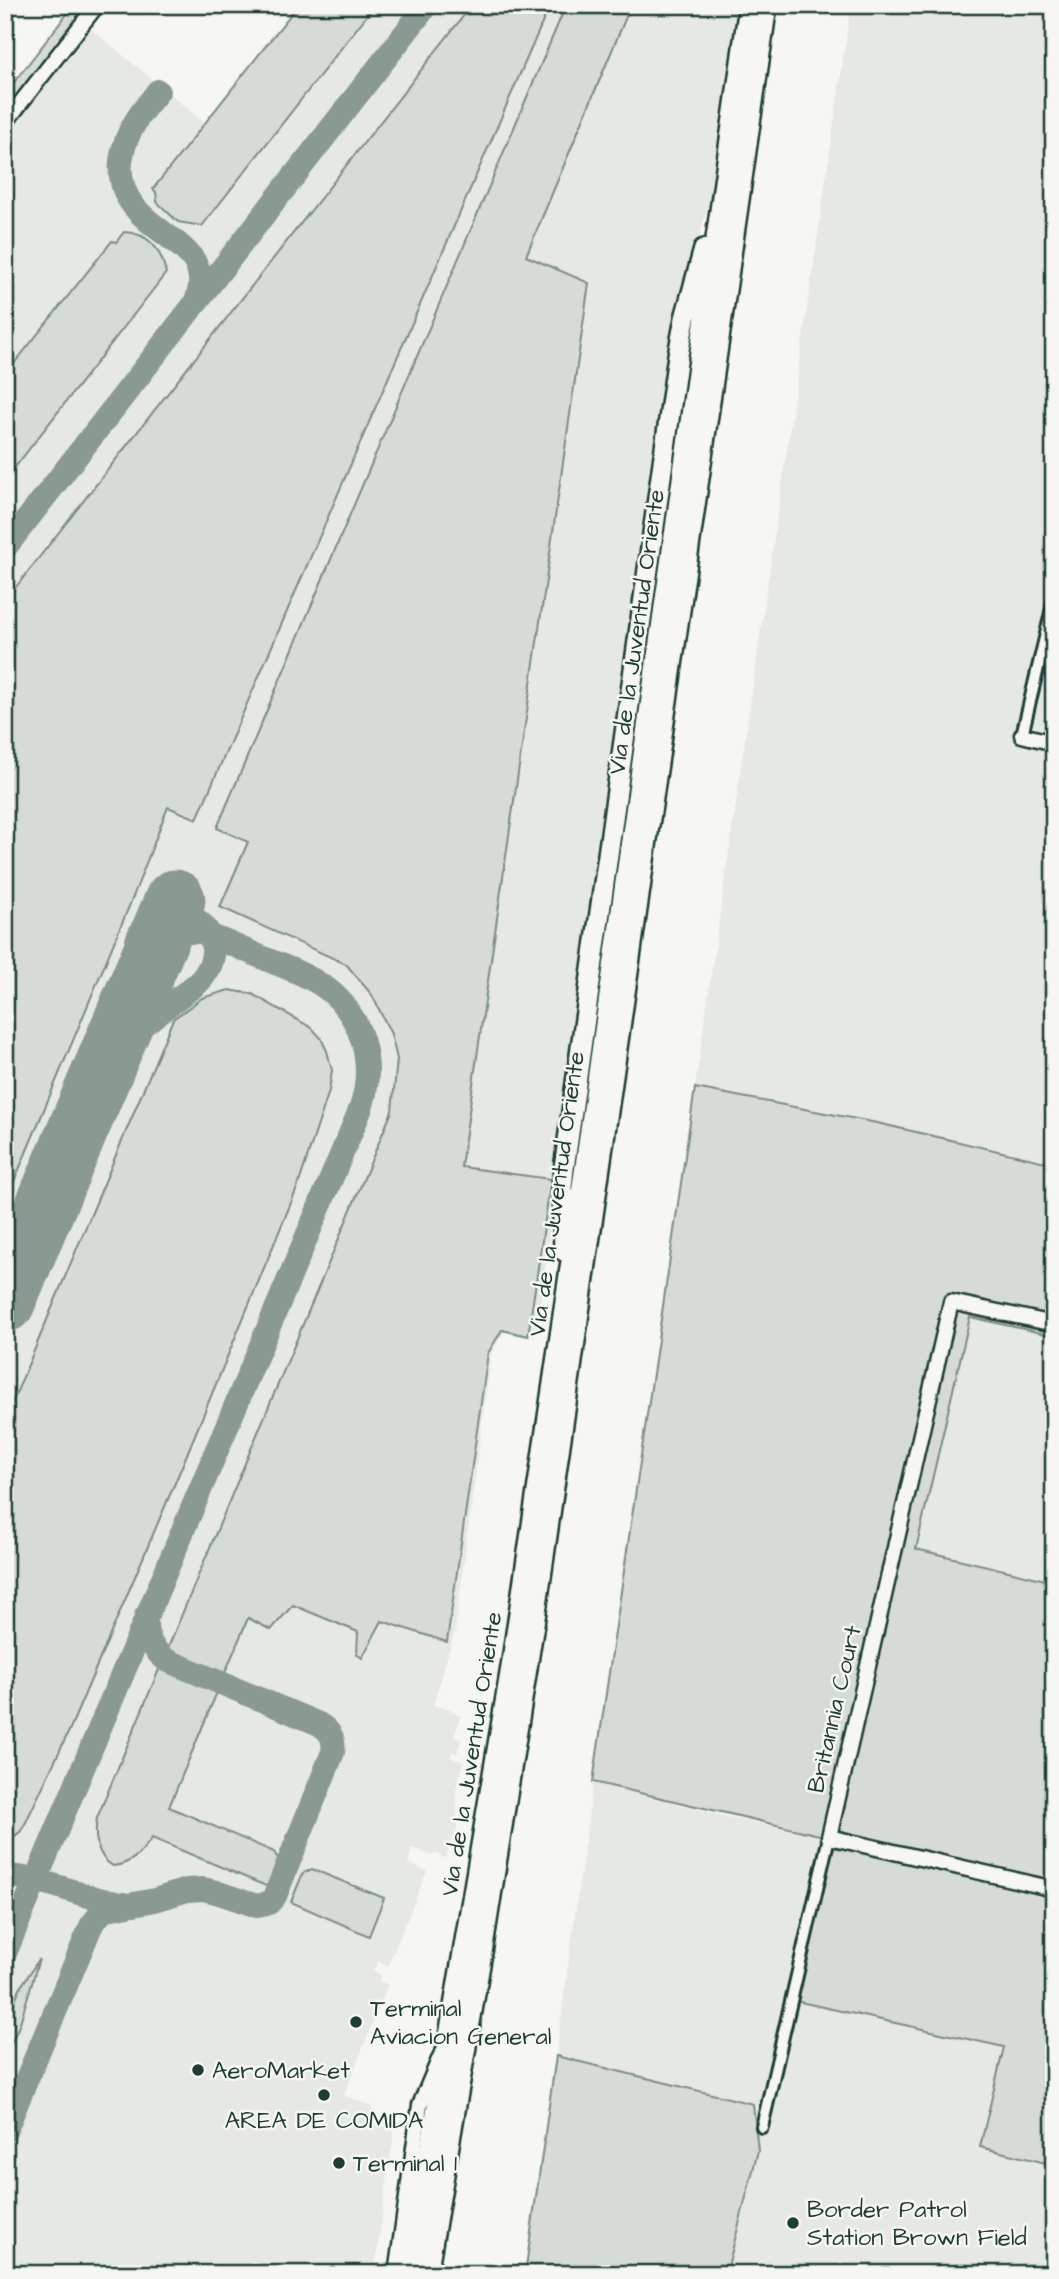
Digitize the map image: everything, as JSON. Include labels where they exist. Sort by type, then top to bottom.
[{"type":"highway","points":[[742,119],[749,5]]},
{"type":"highway","points":[[742,119],[767,5]]},
{"type":"highway","name":"Via de la Juventud Oriente","points":[[427,2274],[482,1953],[566,1296],[724,177],[742,119]]},
{"type":"highway","name":"Via de la Juventud Oriente","points":[[409,2274],[447,2041],[519,1667],[537,1605],[594,1218],[742,119]]},
{"type":"street","points":[[5,11],[9,5]]},
{"type":"street","points":[[5,124],[97,5]]},
{"type":"street","points":[[1054,600],[1022,735],[1054,743]]},
{"type":"street","name":"Britannia Court","points":[[762,2127],[951,1301],[1054,1324]]},
{"type":"street","points":[[829,1837],[1054,1889]]},
{"type":"street","points":[[396,2274],[420,2105],[447,2041]]},
{"type":"shaded area","points":[[74,5],[86,5],[5,110],[5,94]]},
{"type":"shaded area","points":[[298,5],[738,5],[712,187],[685,296],[578,995],[554,1206],[535,1338],[504,1332],[491,1354],[455,1631],[433,1705],[453,1710],[452,1712],[461,1716],[454,1736],[462,1739],[457,1753],[452,1752],[450,1757],[464,1762],[456,1789],[457,1829],[445,1858],[412,1848],[408,1863],[427,1871],[388,1966],[378,1961],[373,1971],[381,1975],[379,1981],[388,1985],[344,2095],[371,2106],[375,2122],[394,2131],[374,2274],[5,2274],[5,137],[90,28],[205,123]]},
{"type":"shaded area","points":[[298,5],[375,5],[202,226],[178,222],[157,202],[153,189]]},
{"type":"shaded area","points":[[472,5],[550,5],[197,819],[168,807],[5,1203],[5,601]]},
{"type":"shaded area","points":[[566,5],[631,5],[526,256],[589,283],[461,1167],[551,1179],[528,1336],[502,1330],[488,1353],[447,1642],[382,1621],[362,1658],[357,1654],[358,1632],[293,1605],[271,1630],[248,1618],[169,1807],[274,1852],[280,1862],[271,1885],[266,1886],[152,1838],[136,1857],[113,1866],[103,1857],[97,1845],[97,1818],[392,1111],[397,1059],[391,1034],[372,995],[346,964],[220,907],[248,842],[217,828]]},
{"type":"shaded area","points":[[851,5],[1054,5],[1054,506],[1050,521],[1054,523],[1054,1165],[877,1123],[695,1088]]},
{"type":"shaded area","points":[[124,232],[141,236],[153,244],[166,273],[5,480],[5,375],[112,241],[116,242]]},
{"type":"shaded area","points":[[229,990],[252,994],[312,1028],[327,1051],[332,1070],[329,1091],[298,1186],[69,1731],[21,1831],[5,1844],[5,1420],[173,1019],[202,998]]},
{"type":"shaded area","points":[[695,1088],[877,1123],[1054,1164],[1054,1336],[970,1317],[916,1549],[1054,1582],[1054,2165],[980,2147],[1004,2047],[791,2000],[828,1837],[593,1782]]},
{"type":"shaded area","points":[[970,1317],[1054,1336],[1054,1582],[916,1550]]},
{"type":"shaded area","points":[[593,1782],[724,1816],[829,1837],[791,1999],[1004,2047],[981,2147],[1054,2165],[1054,2274],[726,2274],[758,2151],[556,2056]]},
{"type":"shaded area","points":[[312,1869],[384,1898],[369,1936],[291,1902],[303,1873]]},
{"type":"shaded area","points":[[39,1959],[19,2026],[5,2057],[5,2022],[20,1988]]},
{"type":"shaded area","points":[[556,2056],[753,2104],[758,2151],[726,2274],[525,2274]]},
{"type":"taxiway","points":[[5,548],[427,5]]},
{"type":"taxiway","points":[[158,91],[138,117],[126,140],[121,161],[123,186],[133,206],[182,247],[195,262],[200,279],[196,301]]},
{"type":"taxiway","points":[[106,1064],[118,1044],[198,983],[211,964],[213,946],[208,931],[196,920],[182,913],[166,912],[151,918],[136,944],[139,978],[134,996]]},
{"type":"taxiway","points":[[5,1953],[361,1108],[365,1091],[367,1073],[362,1039],[346,1008],[320,984],[201,932],[186,932],[174,936],[152,954]]},
{"type":"taxiway","points":[[5,2131],[91,1926],[100,1914],[107,1909],[155,1900],[187,1890],[203,1889],[257,1906],[269,1903],[275,1896],[333,1752],[331,1735],[319,1724],[166,1660],[150,1641],[146,1616]]},
{"type":"taxiway","points":[[5,1876],[35,1880],[93,1898],[123,1904]]},
{"type":"runway","points":[[5,1302],[175,900]]},
{"type":"place","name":"Terminal Aviacion General","points":[[356,2022]]},
{"type":"place","name":"AeroMarket","points":[[198,2070]]},
{"type":"place","name":"AREA DE COMIDA","points":[[324,2095]]},
{"type":"place","name":"Terminal 1","points":[[339,2163]]},
{"type":"place","name":"Border Patrol Station Brown Field","points":[[793,2223]]}]
